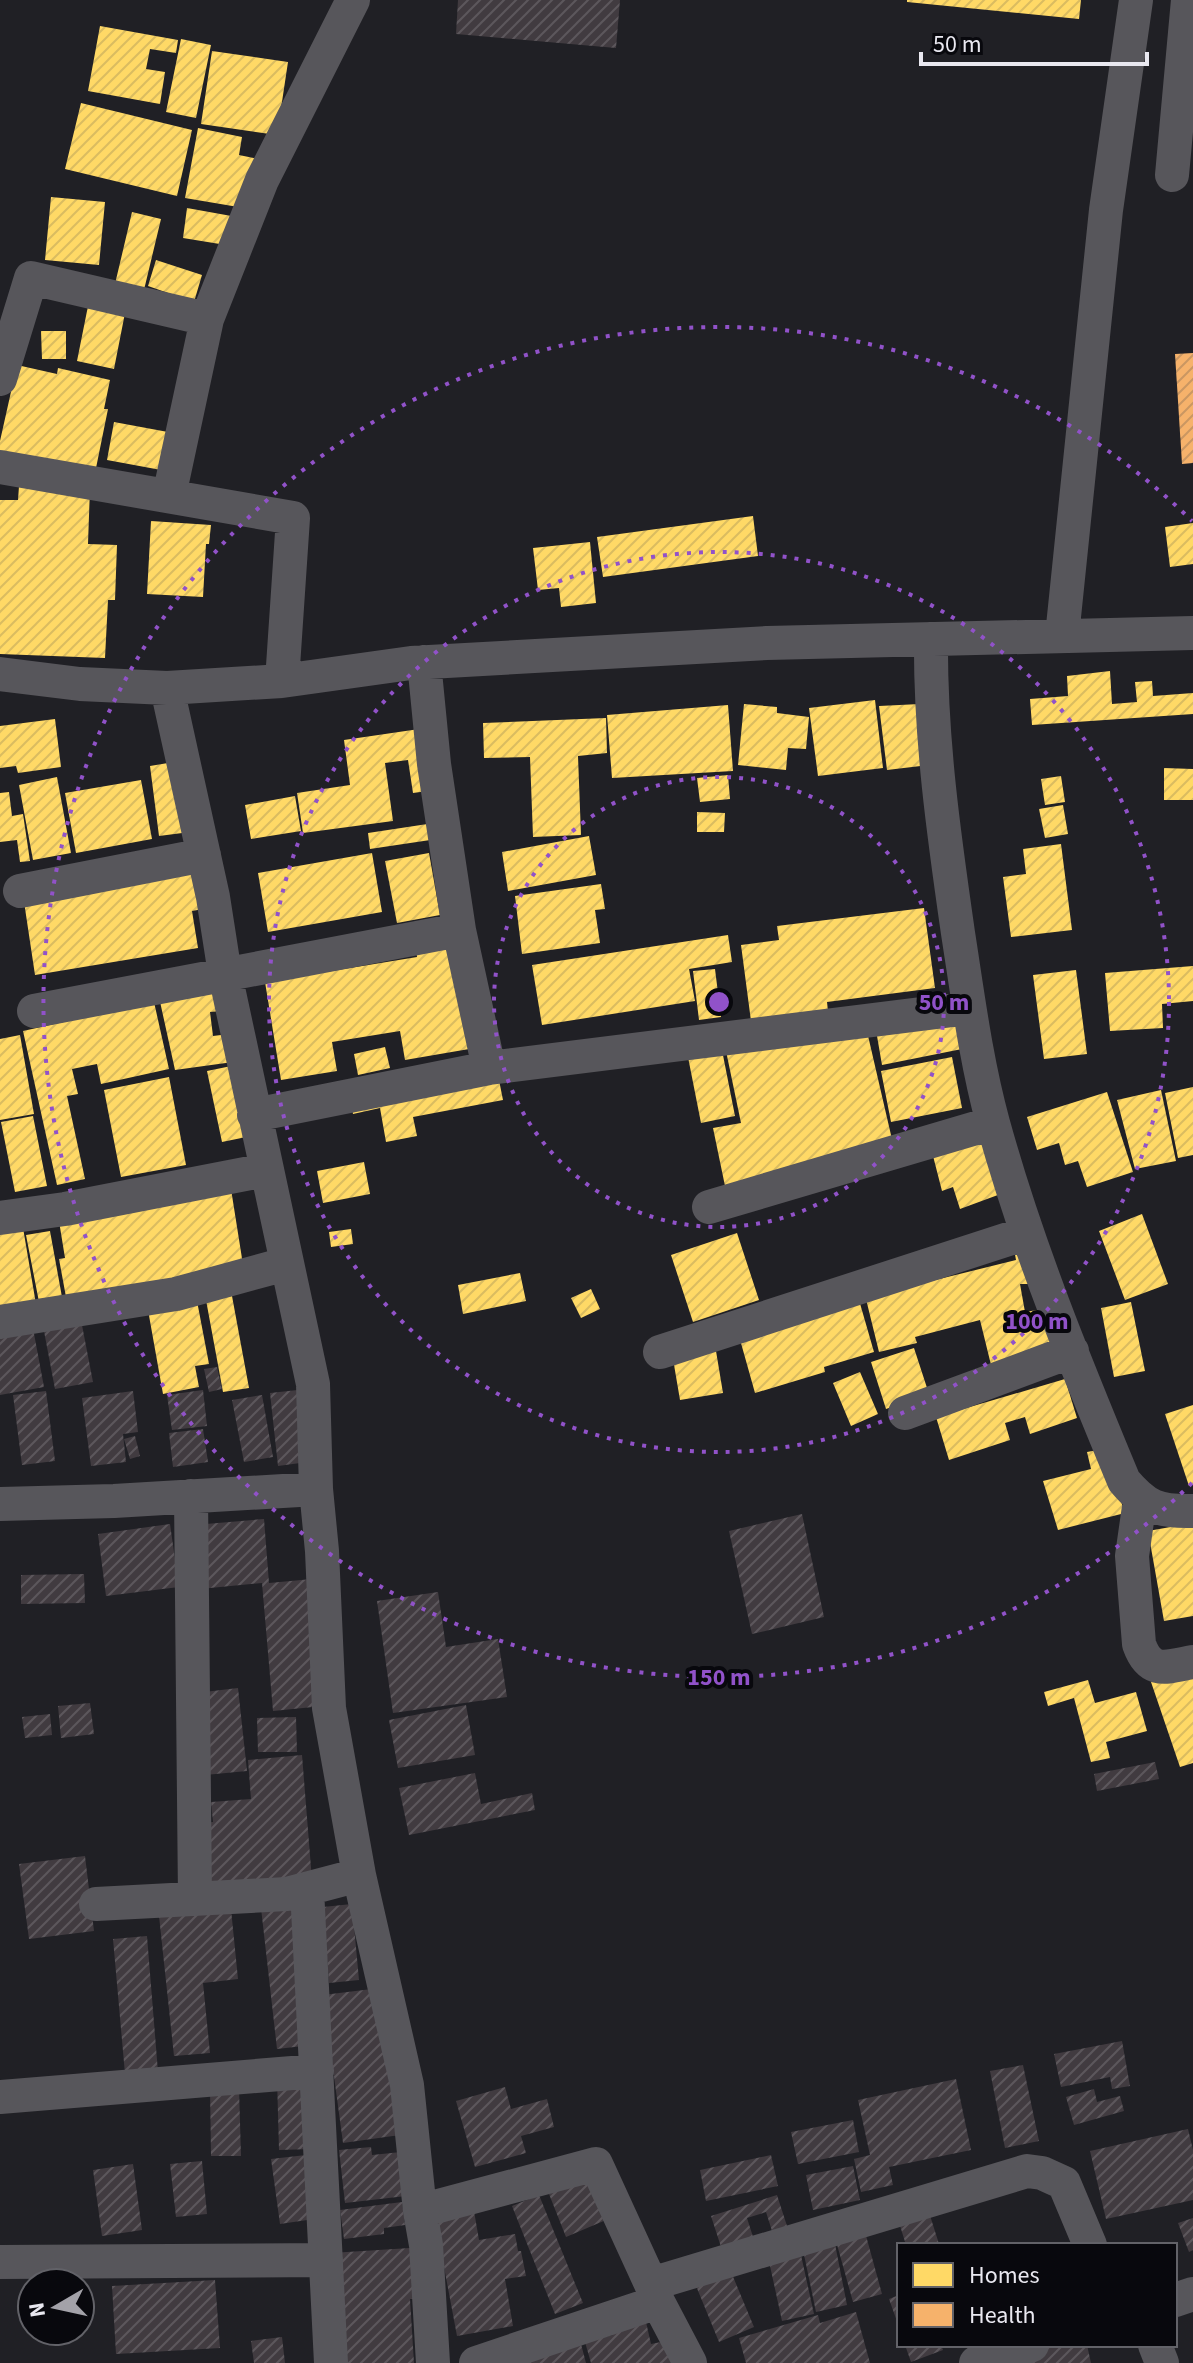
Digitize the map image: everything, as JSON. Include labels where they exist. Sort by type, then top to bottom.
[{"type":"street","points":[[169,496],[207,319],[262,180],[353,0]]},
{"type":"street","points":[[1062,636],[1106,210],[1136,0]]},
{"type":"street","points":[[1172,175],[1188,0]]},
{"type":"street","points":[[0,379],[31,278],[207,319]]},
{"type":"street","points":[[0,467],[293,518],[282,681]]},
{"type":"street","points":[[0,674],[80,684],[167,688],[282,681],[424,662],[767,643],[1193,633]]},
{"type":"street","points":[[931,639],[930,695],[951,884],[969,1008],[993,1123],[1027,1233],[1124,1481],[1140,1500],[1159,1508],[1193,1511]]},
{"type":"street","points":[[424,662],[434,764],[459,930],[489,1068]]},
{"type":"street","points":[[167,688],[213,897],[225,974],[254,1115],[313,1384],[329,1708],[359,1875],[407,2085],[426,2245],[433,2363]]},
{"type":"street","points":[[20,891],[204,855]]},
{"type":"street","points":[[34,1011],[459,930]]},
{"type":"street","points":[[254,1115],[489,1068],[969,1008]]},
{"type":"street","points":[[709,1207],[993,1123]]},
{"type":"street","points":[[0,1218],[65,1209],[266,1170]]},
{"type":"street","points":[[660,1352],[1027,1233]]},
{"type":"street","points":[[0,1322],[176,1294],[286,1264]]},
{"type":"street","points":[[905,1413],[1072,1351]]},
{"type":"street","points":[[0,1504],[316,1489]]},
{"type":"street","points":[[191,1496],[195,1899]]},
{"type":"street","points":[[1140,1500],[1132,1556],[1139,1644],[1143,1658],[1152,1665],[1163,1667],[1193,1662]]},
{"type":"street","points":[[96,1904],[287,1894],[359,1875]]},
{"type":"street","points":[[307,1889],[331,2363]]},
{"type":"street","points":[[0,2097],[317,2071]]},
{"type":"street","points":[[420,2211],[596,2164],[690,2363]]},
{"type":"street","points":[[476,2363],[655,2293],[1027,2171],[1042,2173],[1064,2183],[1089,2243]]},
{"type":"street","points":[[0,2262],[326,2260]]},
{"type":"street","points":[[976,2363],[1026,2347]]},
{"type":"building: Homes","points":[[907,0],[1081,0],[1079,19]]},
{"type":"building: Homes","points":[[100,26],[178,40],[176,53],[150,49],[146,69],[165,72],[160,104],[88,91]]},
{"type":"building: Homes","points":[[181,39],[211,45],[196,118],[166,112]]},
{"type":"building: Homes","points":[[212,51],[288,62],[277,135],[201,124]]},
{"type":"building: Homes","points":[[81,103],[192,130],[177,196],[65,169]]},
{"type":"building: Homes","points":[[198,128],[242,137],[239,155],[258,159],[250,209],[185,198]]},
{"type":"building: Homes","points":[[51,197],[105,202],[99,265],[45,260]]},
{"type":"building: Homes","points":[[187,208],[237,217],[232,246],[183,238]]},
{"type":"building: Homes","points":[[132,212],[161,219],[144,290],[115,284]]},
{"type":"building: Homes","points":[[156,260],[202,275],[194,302],[148,286]]},
{"type":"building: Homes","points":[[88,306],[125,313],[114,369],[77,361]]},
{"type":"building: Homes","points":[[41,331],[66,331],[66,359],[42,359]]},
{"type":"building: Homes","points":[[17,365],[57,374],[58,368],[110,380],[104,409],[108,409],[95,473],[0,451]]},
{"type":"building: Homes","points":[[114,422],[168,432],[161,470],[107,460]]},
{"type":"building: Homes","points":[[19,486],[90,488],[88,544],[117,545],[115,600],[108,600],[105,658],[0,654],[0,500],[18,500]]},
{"type":"building: Homes","points":[[753,516],[758,556],[603,577],[597,537]]},
{"type":"building: Homes","points":[[151,521],[211,525],[209,544],[206,544],[203,597],[147,594]]},
{"type":"building: Homes","points":[[1193,523],[1193,564],[1170,567],[1165,527]]},
{"type":"building: Homes","points":[[590,542],[596,603],[561,607],[559,588],[538,590],[533,548]]},
{"type":"building: Homes","points":[[1110,671],[1112,704],[1137,702],[1135,682],[1152,681],[1153,696],[1193,693],[1193,714],[1032,725],[1030,699],[1068,696],[1067,676]]},
{"type":"building: Homes","points":[[875,700],[883,768],[818,776],[809,708]]},
{"type":"building: Homes","points":[[744,704],[777,707],[777,713],[809,717],[806,749],[788,748],[786,770],[738,765]]},
{"type":"building: Homes","points":[[920,704],[929,765],[887,770],[879,706]]},
{"type":"building: Homes","points":[[728,705],[733,771],[612,778],[607,715]]},
{"type":"building: Homes","points":[[606,718],[607,753],[578,756],[581,835],[533,837],[530,757],[484,758],[483,723]]},
{"type":"building: Homes","points":[[55,719],[61,767],[18,773],[16,766],[0,768],[0,726]]},
{"type":"building: Homes","points":[[426,728],[435,790],[413,793],[408,760],[385,763],[393,821],[303,833],[297,793],[350,785],[344,740]]},
{"type":"building: Homes","points":[[180,761],[190,832],[159,836],[150,766]]},
{"type":"building: Homes","points":[[1164,768],[1193,769],[1193,800],[1164,800]]},
{"type":"building: Homes","points":[[728,775],[730,799],[700,802],[697,778]]},
{"type":"building: Homes","points":[[1061,776],[1065,802],[1045,805],[1041,779]]},
{"type":"building: Homes","points":[[57,777],[71,853],[33,860],[19,785]]},
{"type":"building: Homes","points":[[141,780],[152,839],[76,853],[65,793]]},
{"type":"building: Homes","points":[[9,792],[12,816],[23,814],[30,861],[20,862],[17,840],[0,842],[0,793]]},
{"type":"building: Homes","points":[[295,796],[301,831],[251,839],[245,805]]},
{"type":"building: Homes","points":[[1063,805],[1068,834],[1045,838],[1039,809]]},
{"type":"building: Homes","points":[[697,812],[725,813],[724,832],[697,832]]},
{"type":"building: Homes","points":[[434,823],[437,839],[370,849],[368,833]]},
{"type":"building: Homes","points":[[589,836],[596,875],[508,891],[502,852]]},
{"type":"building: Homes","points":[[1061,844],[1072,930],[1011,937],[1003,877],[1026,874],[1023,849]]},
{"type":"building: Homes","points":[[372,853],[382,912],[268,932],[258,873]]},
{"type":"building: Homes","points":[[429,853],[440,915],[397,923],[385,861]]},
{"type":"building: Homes","points":[[196,867],[203,909],[192,911],[198,948],[35,975],[23,895]]},
{"type":"building: Homes","points":[[601,884],[605,909],[595,910],[600,943],[522,954],[515,896]]},
{"type":"building: Homes","points":[[924,908],[935,988],[827,1002],[828,1011],[751,1021],[741,945],[779,940],[777,926]]},
{"type":"building: Homes","points":[[728,935],[732,962],[689,969],[695,1001],[542,1025],[532,965]]},
{"type":"building: Homes","points":[[457,941],[475,1048],[405,1060],[400,1031],[332,1042],[337,1071],[281,1080],[265,982],[417,957],[416,948]]},
{"type":"building: Homes","points":[[1193,966],[1193,1001],[1162,1004],[1163,1028],[1110,1031],[1105,973]]},
{"type":"building: Homes","points":[[715,969],[721,1017],[699,1020],[693,971]]},
{"type":"building: Homes","points":[[1076,970],[1087,1054],[1044,1059],[1033,975]]},
{"type":"building: Homes","points":[[218,989],[221,1011],[210,1012],[213,1036],[229,1034],[233,1062],[175,1070],[159,997]]},
{"type":"building: Homes","points":[[154,1002],[169,1069],[101,1084],[97,1064],[72,1069],[78,1094],[67,1096],[85,1179],[57,1185],[23,1031]]},
{"type":"building: Homes","points":[[957,1020],[962,1049],[882,1065],[877,1036]]},
{"type":"building: Homes","points":[[866,1027],[894,1148],[725,1186],[713,1128],[741,1123],[726,1051]]},
{"type":"building: Homes","points":[[20,1035],[34,1114],[0,1120],[0,1039]]},
{"type":"building: Homes","points":[[721,1045],[735,1116],[701,1123],[687,1052]]},
{"type":"building: Homes","points":[[385,1047],[390,1068],[358,1075],[354,1054]]},
{"type":"building: Homes","points":[[952,1057],[962,1108],[891,1122],[881,1071]]},
{"type":"building: Homes","points":[[241,1064],[256,1135],[222,1142],[207,1071]]},
{"type":"building: Homes","points":[[497,1070],[503,1100],[413,1117],[417,1136],[386,1142],[380,1108],[353,1114],[350,1099]]},
{"type":"building: Homes","points":[[169,1077],[186,1165],[121,1177],[104,1090]]},
{"type":"building: Homes","points":[[1193,1087],[1193,1155],[1178,1158],[1165,1093]]},
{"type":"building: Homes","points":[[1161,1090],[1176,1161],[1135,1169],[1117,1100]]},
{"type":"building: Homes","points":[[1107,1092],[1133,1172],[1087,1187],[1078,1161],[1065,1165],[1059,1143],[1037,1150],[1027,1117]]},
{"type":"building: Homes","points":[[33,1116],[47,1186],[15,1192],[1,1122]]},
{"type":"building: Homes","points":[[982,1138],[1006,1192],[960,1209],[953,1187],[942,1191],[932,1152]]},
{"type":"building: Homes","points":[[364,1162],[370,1194],[323,1203],[317,1171]]},
{"type":"building: Homes","points":[[231,1189],[244,1271],[66,1297],[59,1259],[65,1258],[58,1215]]},
{"type":"building: Homes","points":[[1142,1214],[1168,1284],[1125,1300],[1099,1231]]},
{"type":"building: Homes","points":[[22,1222],[36,1304],[0,1310],[0,1226]]},
{"type":"building: Homes","points":[[351,1229],[353,1244],[331,1247],[329,1232]]},
{"type":"building: Homes","points":[[50,1231],[62,1297],[39,1302],[26,1235]]},
{"type":"building: Homes","points":[[737,1233],[759,1300],[693,1322],[671,1255]]},
{"type":"building: Homes","points":[[1014,1249],[1033,1284],[1020,1284],[1025,1312],[1049,1308],[1060,1351],[992,1369],[980,1320],[915,1337],[917,1343],[879,1352],[865,1295],[1016,1260]]},
{"type":"building: Homes","points":[[520,1273],[526,1301],[463,1314],[458,1285]]},
{"type":"building: Homes","points":[[591,1289],[600,1309],[581,1318],[571,1298]]},
{"type":"building: Homes","points":[[232,1296],[249,1388],[223,1392],[206,1300]]},
{"type":"building: Homes","points":[[859,1300],[874,1352],[824,1367],[825,1372],[755,1393],[739,1336]]},
{"type":"building: Homes","points":[[197,1301],[209,1364],[195,1366],[199,1387],[163,1394],[148,1310]]},
{"type":"building: Homes","points":[[1131,1302],[1145,1371],[1114,1377],[1101,1308]]},
{"type":"building: Homes","points":[[715,1345],[723,1393],[680,1400],[672,1353]]},
{"type":"building: Homes","points":[[914,1348],[929,1394],[886,1409],[871,1362]]},
{"type":"building: Homes","points":[[860,1372],[878,1414],[851,1426],[833,1383]]},
{"type":"building: Homes","points":[[1065,1379],[1077,1418],[1030,1434],[1025,1417],[1005,1423],[1010,1440],[949,1460],[936,1417]]},
{"type":"building: Homes","points":[[1193,1405],[1193,1484],[1189,1486],[1165,1414]]},
{"type":"building: Homes","points":[[1103,1449],[1125,1513],[1058,1530],[1043,1481],[1091,1469],[1087,1452]]},
{"type":"building: Homes","points":[[1193,1523],[1193,1616],[1164,1621],[1148,1531]]},
{"type":"building: Homes","points":[[1193,1668],[1193,1763],[1180,1767],[1151,1682]]},
{"type":"building: Homes","points":[[1088,1680],[1095,1703],[1136,1692],[1147,1731],[1106,1742],[1110,1758],[1091,1762],[1074,1698],[1048,1706],[1044,1692]]},
{"type":"building: Health","points":[[1193,353],[1193,463],[1182,464],[1175,354]]},
{"type":"building: Other","points":[[458,0],[620,0],[616,48],[456,34]]},
{"type":"building: Other","points":[[81,1320],[93,1382],[55,1389],[43,1326]]},
{"type":"building: Other","points":[[32,1323],[44,1387],[0,1395],[0,1329]]},
{"type":"building: Other","points":[[217,1367],[222,1389],[209,1392],[204,1369]]},
{"type":"building: Other","points":[[307,1389],[315,1461],[278,1466],[270,1393]]},
{"type":"building: Other","points":[[203,1390],[207,1426],[172,1430],[167,1395]]},
{"type":"building: Other","points":[[46,1391],[55,1461],[22,1465],[13,1395]]},
{"type":"building: Other","points":[[133,1391],[138,1432],[123,1434],[126,1462],[91,1466],[82,1398]]},
{"type":"building: Other","points":[[262,1395],[273,1457],[244,1462],[232,1400]]},
{"type":"building: Other","points":[[203,1429],[208,1462],[173,1467],[169,1433]]},
{"type":"building: Other","points":[[135,1436],[140,1456],[130,1459],[124,1439]]},
{"type":"building: Other","points":[[802,1514],[824,1617],[752,1634],[729,1531]]},
{"type":"building: Other","points":[[264,1519],[269,1583],[312,1579],[323,1706],[273,1711],[262,1583],[200,1589],[194,1525]]},
{"type":"building: Other","points":[[170,1524],[179,1587],[106,1596],[98,1534]]},
{"type":"building: Other","points":[[84,1574],[85,1603],[21,1604],[21,1575]]},
{"type":"building: Other","points":[[438,1592],[446,1647],[498,1639],[507,1697],[393,1713],[377,1601]]},
{"type":"building: Other","points":[[238,1688],[247,1771],[205,1775],[196,1693]]},
{"type":"building: Other","points":[[90,1703],[94,1734],[61,1738],[58,1706]]},
{"type":"building: Other","points":[[466,1705],[475,1755],[398,1768],[389,1720]]},
{"type":"building: Other","points":[[50,1714],[52,1735],[25,1738],[22,1717]]},
{"type":"building: Other","points":[[296,1717],[297,1752],[258,1752],[257,1718]]},
{"type":"building: Other","points":[[302,1755],[312,1880],[206,1888],[201,1823],[213,1822],[211,1802],[251,1799],[248,1760]]},
{"type":"building: Other","points":[[1155,1762],[1159,1779],[1097,1791],[1094,1774]]},
{"type":"building: Other","points":[[475,1773],[481,1804],[532,1793],[535,1810],[409,1835],[399,1788]]},
{"type":"building: Other","points":[[85,1856],[94,1931],[29,1939],[19,1864]]},
{"type":"building: Other","points":[[296,1903],[312,2045],[277,2049],[261,1908]]},
{"type":"building: Other","points":[[352,1904],[359,1980],[329,1983],[323,1907]]},
{"type":"building: Other","points":[[231,1909],[238,1979],[203,1983],[210,2053],[174,2056],[159,1916]]},
{"type":"building: Other","points":[[147,1936],[158,2072],[125,2074],[113,1939]]},
{"type":"building: Other","points":[[380,1988],[400,2135],[343,2143],[323,1995]]},
{"type":"building: Other","points":[[1122,2041],[1130,2086],[1112,2089],[1110,2077],[1061,2087],[1054,2054]]},
{"type":"building: Other","points":[[1023,2065],[1039,2141],[1005,2148],[990,2071]]},
{"type":"building: Other","points":[[312,2077],[313,2149],[279,2150],[277,2078]]},
{"type":"building: Other","points":[[956,2079],[971,2150],[889,2167],[893,2185],[861,2192],[854,2159],[870,2155],[858,2100]]},
{"type":"building: Other","points":[[505,2087],[511,2109],[547,2099],[554,2127],[521,2136],[526,2153],[475,2167],[456,2101]]},
{"type":"building: Other","points":[[210,2088],[239,2088],[241,2156],[211,2156]]},
{"type":"building: Other","points":[[1094,2089],[1097,2102],[1120,2096],[1124,2111],[1074,2125],[1066,2097]]},
{"type":"building: Other","points":[[853,2120],[859,2152],[798,2164],[791,2132]]},
{"type":"building: Other","points":[[1188,2129],[1193,2150],[1193,2200],[1106,2219],[1090,2151]]},
{"type":"building: Other","points":[[371,2147],[372,2155],[401,2152],[406,2196],[345,2203],[339,2150]]},
{"type":"building: Other","points":[[306,2155],[314,2219],[280,2224],[271,2159]]},
{"type":"building: Other","points":[[771,2155],[778,2186],[706,2201],[700,2170]]},
{"type":"building: Other","points":[[202,2161],[207,2214],[176,2217],[170,2164]]},
{"type":"building: Other","points":[[133,2164],[142,2230],[102,2236],[93,2170]]},
{"type":"building: Other","points":[[853,2166],[860,2200],[813,2210],[806,2175]]},
{"type":"building: Other","points":[[588,2177],[606,2220],[566,2237],[549,2194]]},
{"type":"building: Other","points":[[539,2195],[583,2303],[555,2314],[512,2206]]},
{"type":"building: Other","points":[[777,2195],[787,2226],[772,2231],[766,2212],[747,2218],[754,2240],[722,2250],[711,2216]]},
{"type":"building: Other","points":[[402,2202],[405,2225],[384,2228],[384,2234],[344,2239],[340,2210]]},
{"type":"building: Other","points":[[927,2206],[939,2243],[905,2243],[897,2216]]},
{"type":"building: Other","points":[[474,2211],[479,2240],[515,2234],[526,2276],[505,2279],[513,2326],[457,2336],[435,2219]]},
{"type":"building: Other","points":[[1193,2218],[1193,2250],[1189,2252],[1178,2223]]},
{"type":"building: Other","points":[[865,2232],[882,2294],[853,2302],[836,2241]]},
{"type":"building: Other","points":[[834,2239],[847,2305],[816,2312],[802,2245]]},
{"type":"building: Other","points":[[799,2246],[814,2314],[782,2321],[767,2252]]},
{"type":"building: Other","points":[[410,2248],[414,2363],[345,2363],[331,2253]]},
{"type":"building: Other","points":[[729,2267],[754,2327],[719,2342],[694,2281]]},
{"type":"building: Other","points":[[215,2280],[220,2348],[116,2354],[112,2286]]},
{"type":"building: Other","points":[[897,2296],[897,2321],[889,2299]]},
{"type":"building: Other","points":[[856,2312],[870,2363],[746,2363],[739,2338],[818,2315],[820,2323]]},
{"type":"building: Other","points":[[646,2322],[651,2344],[671,2340],[681,2363],[591,2363],[585,2342],[613,2335],[612,2330]]},
{"type":"building: Other","points":[[282,2337],[285,2363],[254,2363],[251,2341]]},
{"type":"building: Other","points":[[581,2344],[586,2363],[516,2363]]},
{"type":"building: Other","points":[[906,2347],[942,2347],[943,2350],[911,2362]]},
{"type":"building: Other","points":[[1049,2347],[1087,2347],[1091,2363],[1020,2363],[1019,2355]]}]
